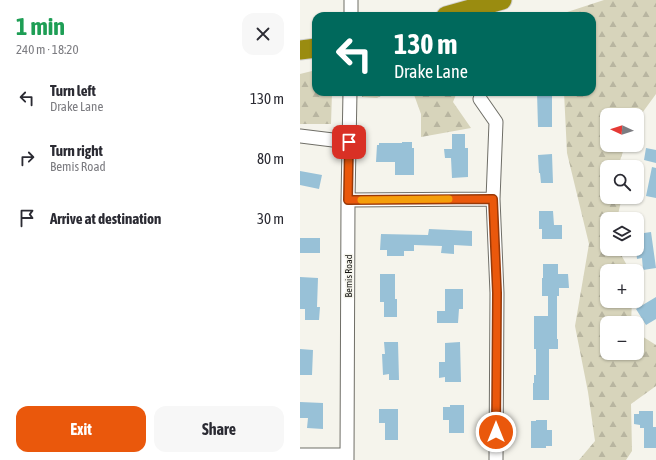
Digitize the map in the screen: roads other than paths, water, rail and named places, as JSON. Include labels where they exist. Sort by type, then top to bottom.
[{"type":"highway","points":[[460,12],[502,0]]},
{"type":"street","points":[[351,0],[351,12]]},
{"type":"street","name":"Bemis Road","points":[[347,457],[350,96]]},
{"type":"street","points":[[480,99],[496,122],[493,199],[497,293],[496,460]]},
{"type":"street","points":[[300,136],[349,142]]},
{"type":"street","points":[[348,200],[493,199]]},
{"type":"street","points":[[300,455],[347,457]]}]
